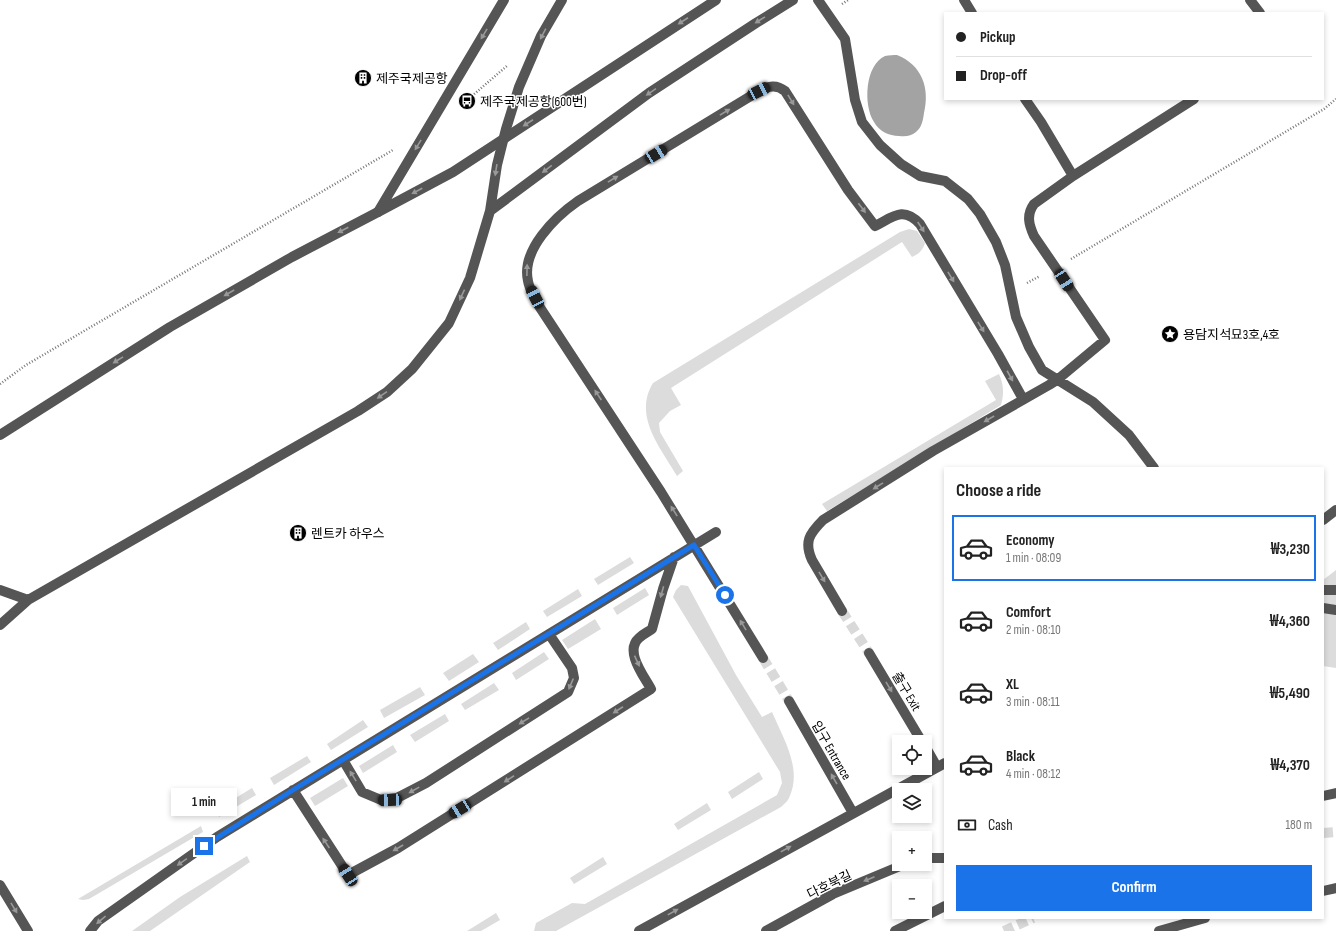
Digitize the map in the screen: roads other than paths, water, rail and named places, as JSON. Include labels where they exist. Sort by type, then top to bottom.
[{"type":"street","points":[[378,212],[504,0]]},
{"type":"street","points":[[0,625],[28,600],[351,414],[387,392],[412,369],[449,323],[470,278],[490,211],[497,165],[519,87],[541,36],[562,0]]},
{"type":"street","points":[[0,435],[170,327],[292,257],[453,172],[716,0]]},
{"type":"street","points":[[490,211],[649,93],[756,22],[793,0]]},
{"type":"street","points":[[818,0],[845,39],[855,100],[862,122],[880,145],[901,164],[920,176],[945,181],[968,199],[980,214],[996,242],[1005,265],[1016,317],[1029,347],[1042,370],[1093,402],[1129,435],[1153,467]]},
{"type":"street","points":[[964,0],[971,12]]},
{"type":"street","points":[[1250,0],[1259,12]]},
{"type":"street","points":[[763,658],[628,440],[539,306],[528,281],[527,264],[539,240],[562,212],[591,192],[766,87],[780,87],[785,91],[848,190],[875,226],[902,214],[912,216],[920,224],[998,354],[1023,399]]},
{"type":"street","points":[[1026,100],[1041,122],[1073,176]]},
{"type":"street","points":[[842,610],[809,553],[808,544],[814,529],[823,520],[933,451],[1057,380],[1105,340],[1030,227],[1028,219],[1034,204],[1073,176],[1192,100]]},
{"type":"street","points":[[1324,519],[1336,510]]},
{"type":"street","points":[[90,931],[98,921],[217,837],[716,532]]},
{"type":"street","points":[[293,790],[348,875],[398,848],[651,689],[635,659],[633,648],[640,637],[652,629],[674,557]]},
{"type":"street","points":[[0,590],[28,600]]},
{"type":"street","points":[[1324,590],[1336,590]]},
{"type":"street","points":[[1324,608],[1336,610]]},
{"type":"street","points":[[343,760],[362,792],[381,800],[397,798],[426,783],[568,692],[574,678],[572,668],[549,634]]},
{"type":"street","name":"출구 Exit","points":[[868,653],[918,735]]},
{"type":"street","name":"입구 Entrance","points":[[789,701],[853,813]]},
{"type":"street","points":[[638,931],[941,765],[932,754]]},
{"type":"street","points":[[1324,796],[1336,793]]},
{"type":"street","points":[[932,858],[944,858]]},
{"type":"street","name":"다호북길","points":[[766,931],[833,894],[892,869]]},
{"type":"street","points":[[0,885],[28,931]]},
{"type":"street","points":[[1324,891],[1336,888]]},
{"type":"street","points":[[895,931],[944,906]]},
{"type":"street","points":[[1158,931],[1201,919]]},
{"type":"tunnel","points":[[842,611],[869,653]]},
{"type":"tunnel","points":[[763,658],[789,701]]},
{"type":"tunnel","points":[[1324,833],[1336,832]]},
{"type":"tunnel","points":[[1004,931],[1031,919]]},
{"type":"place","name":"제주국제공항","points":[[363,78]]},
{"type":"place","name":"제주국제공항(600번)","points":[[467,101]]},
{"type":"place","name":"용담지석묘3호,4호","points":[[1170,334]]},
{"type":"place","name":"렌트카 하우스","points":[[298,533]]}]
